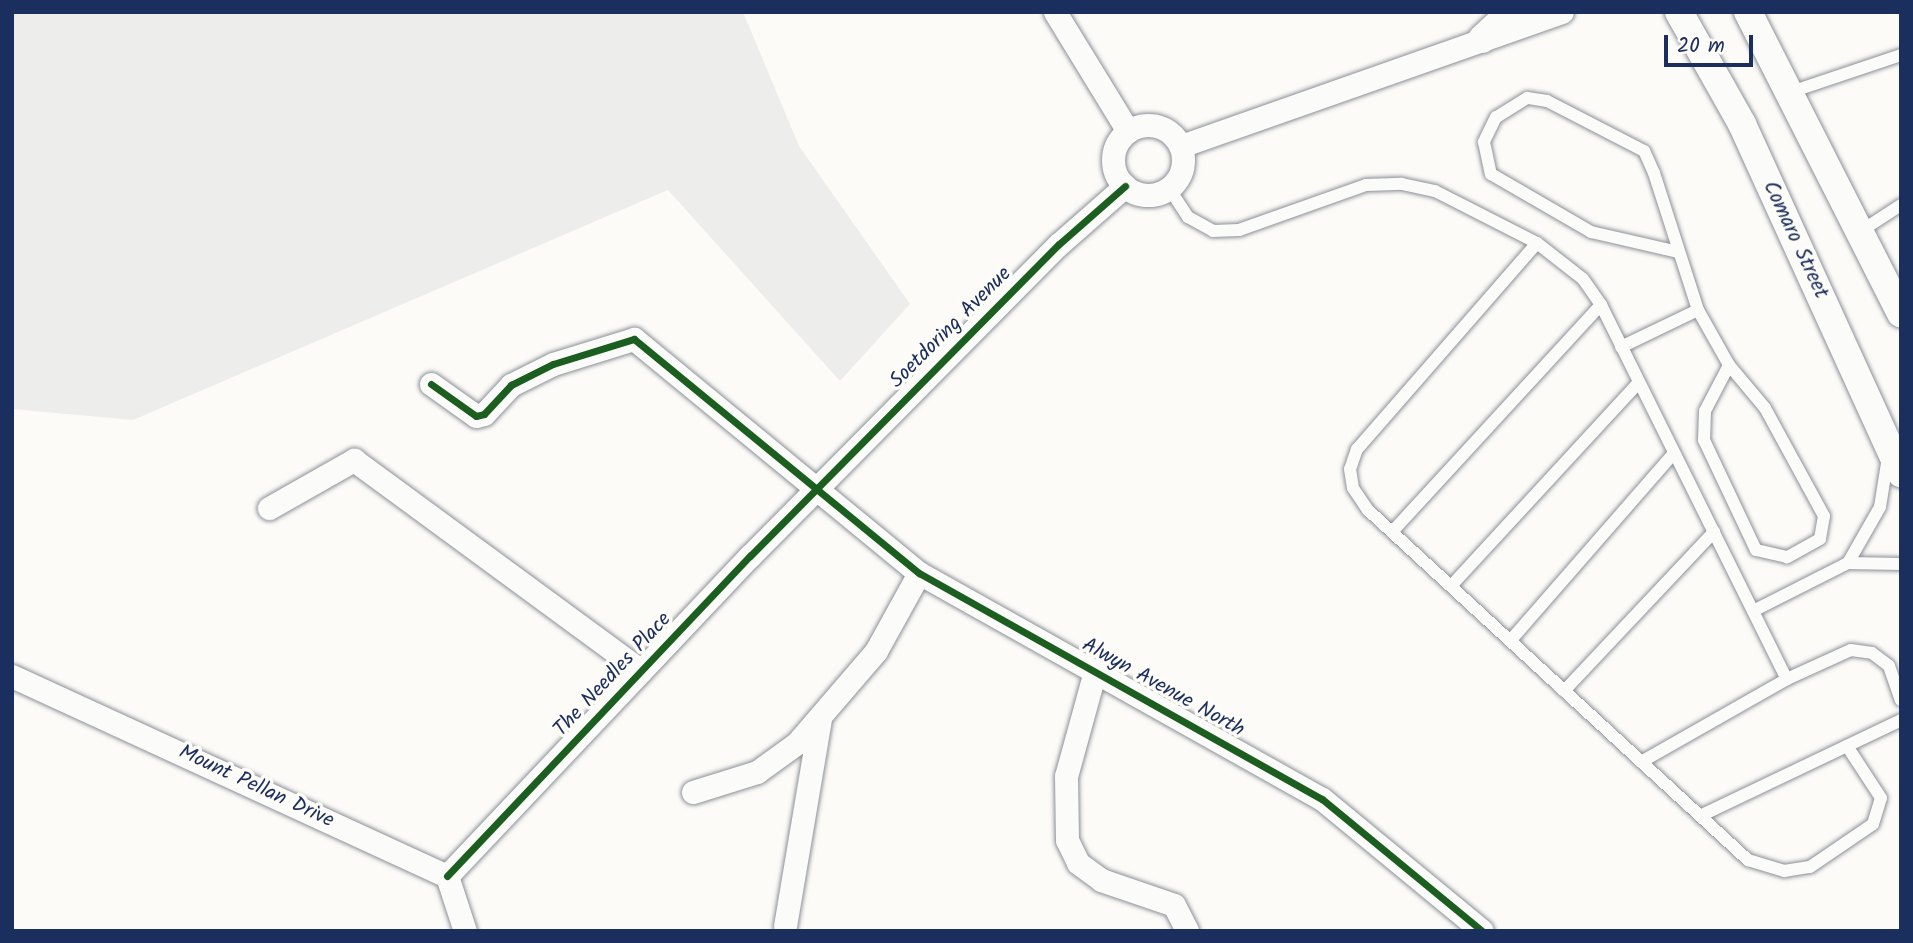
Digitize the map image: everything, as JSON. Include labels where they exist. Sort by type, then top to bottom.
[{"type":"street","points":[[1055,12],[1128,131]]},
{"type":"street","points":[[1482,39],[1511,12]]},
{"type":"street","points":[[1181,146],[1562,12]]},
{"type":"street","name":"Comaro Street","points":[[1679,12],[1742,124],[1895,461]]},
{"type":"street","points":[[1748,12],[1898,301]]},
{"type":"street","points":[[1158,125],[1181,146],[1184,161],[1169,188],[1155,195],[1125,186],[1113,158],[1128,131],[1158,125]]},
{"type":"street","name":"Soetdoring Avenue","points":[[810,495],[1059,244],[1125,186]]},
{"type":"street","name":"Alwyn Avenue North","points":[[431,384],[476,416],[484,414],[511,385],[553,363],[634,339],[810,495],[919,573],[1322,799],[1482,931]]},
{"type":"street","points":[[269,508],[354,460],[641,671]]},
{"type":"street","name":"The Needles Place","points":[[447,876],[810,495]]},
{"type":"street","points":[[693,792],[757,772],[820,718],[876,651],[919,573]]},
{"type":"street","points":[[1095,671],[1066,776],[1067,840],[1087,871],[1174,905],[1190,930]]},
{"type":"street","name":"Mount Pellan Drive","points":[[12,676],[447,876]]},
{"type":"street","points":[[785,926],[820,718]]},
{"type":"street","points":[[447,876],[465,931]]},
{"type":"lane","points":[[1791,92],[1901,55]]},
{"type":"lane","points":[[1678,252],[1591,232],[1491,174],[1484,142],[1496,117],[1527,98],[1547,101],[1632,139],[1654,173],[1698,310],[1729,365],[1765,408],[1824,516],[1820,539],[1787,557],[1756,550],[1704,440],[1705,411],[1729,365]]},
{"type":"lane","points":[[1169,188],[1188,217],[1213,231],[1240,230],[1366,186],[1402,184],[1435,191],[1537,243],[1583,279],[1601,306],[1787,679]]},
{"type":"lane","points":[[1861,231],[1901,205]]},
{"type":"lane","points":[[1537,243],[1357,449],[1353,488],[1392,532],[1700,816],[1765,869],[1810,867],[1873,824],[1882,810],[1881,798],[1847,746]]},
{"type":"lane","points":[[1392,532],[1601,306]]},
{"type":"lane","points":[[1621,347],[1698,310]]},
{"type":"lane","points":[[1451,586],[1639,382]]},
{"type":"lane","points":[[1510,641],[1674,453]]},
{"type":"lane","points":[[1848,563],[1880,507],[1895,461]]},
{"type":"lane","points":[[1564,691],[1714,532]]},
{"type":"lane","points":[[1753,611],[1848,563],[1901,564]]},
{"type":"lane","points":[[1641,761],[1787,679],[1851,650],[1872,653],[1889,666],[1901,700]]},
{"type":"lane","points":[[1700,816],[1901,720]]},
{"type":"shaded area","points":[[12,12],[743,12],[799,146],[910,304],[840,381],[668,190],[133,420],[12,409]]},
{"type":"cycle path","points":[[447,876],[750,556],[1059,244],[1125,186]]},
{"type":"cycle path","points":[[431,384],[476,416],[484,414],[511,385],[553,364],[634,339],[919,573],[1322,799],[1482,931]]}]
